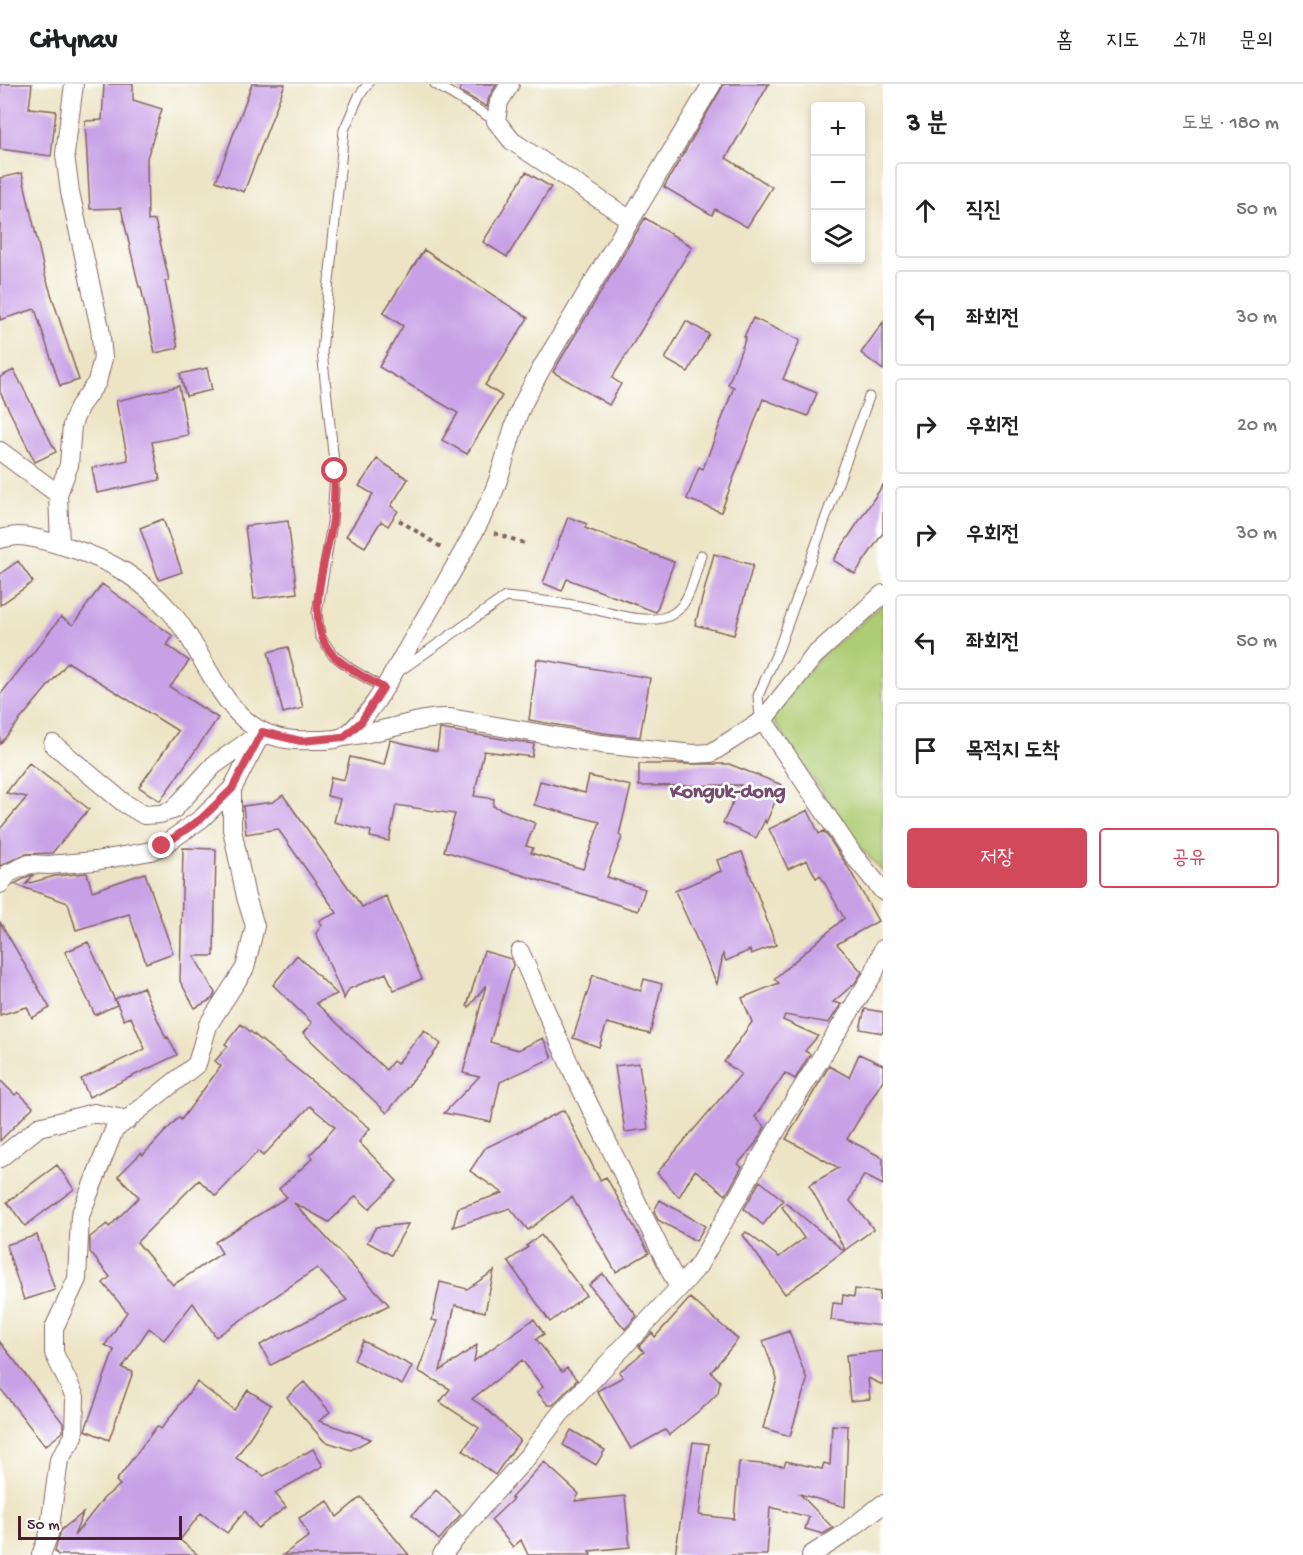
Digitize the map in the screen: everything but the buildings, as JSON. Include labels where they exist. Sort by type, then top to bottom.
[{"type":"street","points":[[60,545],[58,494],[69,465],[72,425],[79,406],[97,382],[103,358],[100,328],[70,192],[65,154],[74,84]]},
{"type":"street","points":[[510,84],[499,102],[496,121],[512,141],[629,219]]},
{"type":"street","points":[[344,737],[361,722],[387,682],[458,559],[490,502],[502,473],[520,410],[541,369],[712,84]]},
{"type":"street","points":[[0,451],[58,494]]},
{"type":"street","points":[[0,539],[19,536],[60,545],[99,557],[124,570],[170,611],[191,641],[223,697],[239,714],[262,732],[301,741],[344,737],[413,721],[450,718],[601,744],[693,754],[711,753],[763,720],[814,656],[883,594]]},
{"type":"street","points":[[763,720],[854,856],[883,891]]},
{"type":"street","points":[[53,744],[124,803],[144,815],[174,810],[214,765],[262,732]]},
{"type":"street","points":[[0,884],[9,873],[29,864],[49,865],[95,861],[151,851],[162,846],[201,819],[232,789],[262,732]]},
{"type":"street","points":[[41,1555],[49,1534],[59,1460],[74,1436],[75,1397],[54,1353],[54,1328],[77,1279],[80,1216],[114,1130],[197,1064],[208,1025],[245,968],[255,926],[246,897],[232,829],[232,789]]},
{"type":"street","points":[[442,1555],[529,1455],[560,1414],[698,1266],[784,1117],[874,973],[883,949]]},
{"type":"street","points":[[520,951],[572,1070],[679,1288]]},
{"type":"street","points":[[0,1158],[39,1127],[94,1113],[128,1120]]},
{"type":"street","points":[[811,1555],[841,1536],[883,1504]]},
{"type":"lane","points":[[368,84],[359,96],[344,130],[322,352],[335,471],[332,523],[317,613],[321,636],[332,654],[351,669],[387,682],[505,597],[582,606],[635,618],[663,618],[675,613],[685,602],[701,555]]},
{"type":"lane","points":[[435,84],[496,121]]},
{"type":"lane","points":[[763,720],[760,716],[758,696],[779,648],[869,397]]},
{"type":"path","points":[[399,520],[458,559]]},
{"type":"path","points":[[488,531],[527,544]]},
{"type":"green space","points":[[883,604],[883,872],[858,845],[771,717],[820,657]]},
{"type":"district","name":"Konguk-dong","points":[[728,793]]},
{"type":"route","points":[[162,846],[201,819],[232,789],[262,732],[301,741],[344,737],[361,722],[383,688],[351,669],[332,654],[321,636],[317,613],[332,523],[335,471]]}]
